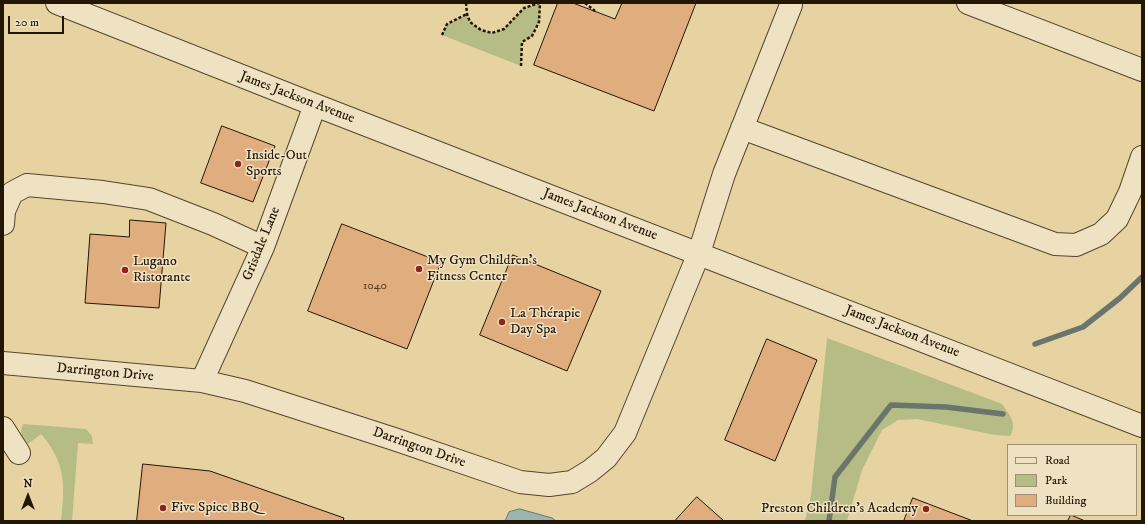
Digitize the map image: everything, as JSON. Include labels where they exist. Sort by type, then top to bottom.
[{"type":"street","name":"James Jackson Avenue","points":[[57,3],[315,105],[1142,426]]},
{"type":"street","points":[[968,3],[1142,70]]},
{"type":"street","name":"Darrington Drive","points":[[3,362],[202,381],[245,391],[373,432],[520,482],[549,485],[572,482],[590,472],[606,458],[625,432],[699,253],[724,174],[792,4]]},
{"type":"street","name":"Grisdale Lane","points":[[202,381],[263,247],[315,105]]},
{"type":"street","points":[[742,128],[1055,244],[1076,245],[1101,234],[1117,219],[1130,192],[1142,157]]},
{"type":"street","points":[[3,215],[12,193],[27,185],[103,192],[149,199],[213,224],[263,247]]},
{"type":"street","points":[[3,428],[19,453]]},
{"type":"path","points":[[466,3],[467,14],[470,22],[481,30],[492,33],[504,29],[524,8],[540,3],[539,22],[532,36],[522,42],[521,66]]},
{"type":"path","points":[[585,3],[595,11]]},
{"type":"path","points":[[442,35],[447,24],[467,14]]},
{"type":"green space","points":[[540,3],[539,22],[532,36],[522,42],[521,66],[442,35],[447,24],[467,14],[470,22],[481,30],[492,33],[504,29],[524,8]]},
{"type":"green space","points":[[827,338],[1002,404],[1010,415],[1013,423],[1010,436],[995,435],[917,419],[898,420],[882,430],[862,470],[847,521],[805,521],[811,495]]},
{"type":"green space","points":[[23,424],[86,429],[92,436],[93,444],[78,443],[72,521],[61,521],[63,485],[62,475],[55,455],[41,434],[28,444],[22,435],[21,430]]},
{"type":"water","points":[[520,509],[552,518],[556,521],[505,521],[509,512]]},
{"type":"building","points":[[558,3],[573,3],[615,19],[622,3],[696,3],[654,111],[534,65]]},
{"type":"building","name":"Inside-Out Sports","points":[[222,126],[275,146],[253,202],[201,183]]},
{"type":"building","name":"Lugano Ristorante","points":[[130,220],[166,223],[159,308],[85,303],[90,234],[129,237]]},
{"type":"building","points":[[342,224],[441,262],[407,349],[308,311]]},
{"type":"building","points":[[513,255],[601,291],[567,371],[480,335]]},
{"type":"building","points":[[767,339],[817,360],[775,461],[725,440]]},
{"type":"building","points":[[143,464],[210,471],[344,518],[343,521],[137,521]]},
{"type":"building","points":[[697,497],[724,521],[675,521]]},
{"type":"building","name":"Preston Children's Academy","points":[[913,498],[973,521],[904,521]]},
{"type":"building","points":[[1070,516],[1073,516],[1085,521],[1068,521]]},
{"type":"waterway","points":[[1035,344],[1083,327],[1120,298],[1142,277]]},
{"type":"waterway","points":[[829,521],[835,477],[891,405],[946,407],[1003,414]]},
{"type":"place","name":"Inside-Out Sports","points":[[238,164]]},
{"type":"place","name":"My Gym Children's Fitness Center","points":[[419,269]]},
{"type":"place","name":"Lugano Ristorante","points":[[125,270]]},
{"type":"place","name":"La Thérapie Day Spa","points":[[502,322]]},
{"type":"place","name":"Five Spice BBQ","points":[[163,508]]},
{"type":"place","name":"Preston Children's Academy","points":[[926,509]]}]
